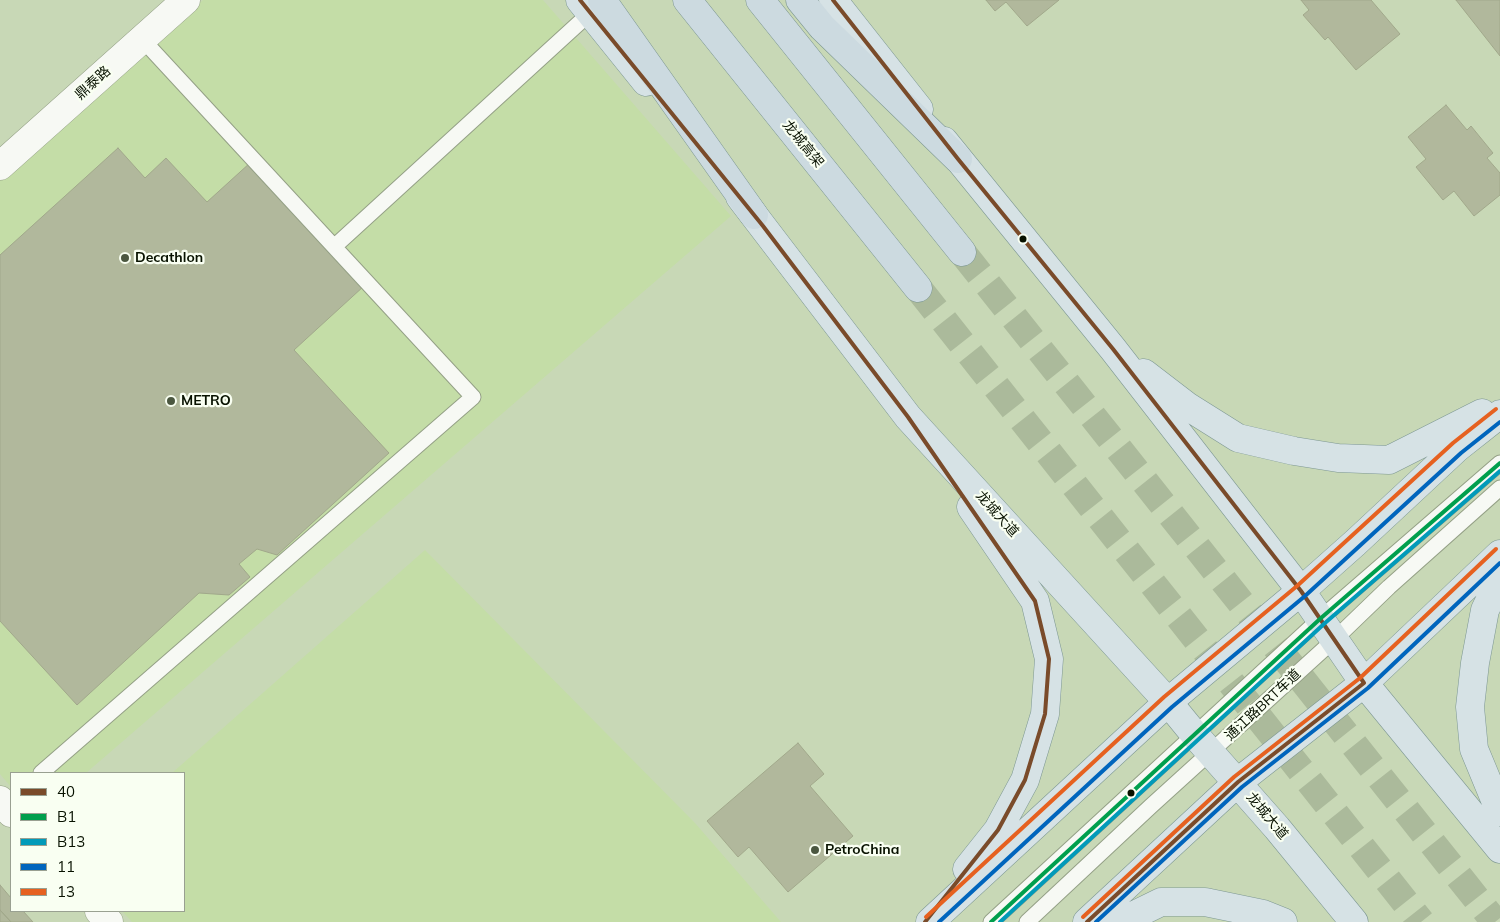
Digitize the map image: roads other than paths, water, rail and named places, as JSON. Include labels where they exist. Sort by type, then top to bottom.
[{"type":"highway","name":"龙城高架","points":[[687,0],[918,288]]},
{"type":"highway","points":[[760,0],[962,252]]},
{"type":"highway","points":[[800,0],[822,27],[958,159]]},
{"type":"highway","points":[[590,4],[754,215]]},
{"type":"main road","points":[[833,0],[958,159],[1113,349],[1301,591],[1364,683],[1500,849]]},
{"type":"main road","name":"龙城大道","points":[[754,215],[908,417],[1168,702],[1238,782],[1354,922]]},
{"type":"main road","points":[[1113,349],[1187,406],[1238,438],[1294,452],[1338,458],[1388,460],[1470,420],[1500,401]]},
{"type":"main road","points":[[930,922],[1168,702],[1301,591],[1356,543],[1457,448],[1500,414]]},
{"type":"main road","points":[[908,417],[1035,601],[1049,659],[1044,714],[1025,780],[998,830],[925,922]]},
{"type":"main road","points":[[1087,922],[1238,782],[1364,683],[1500,554]]},
{"type":"main road","points":[[1500,579],[1485,610],[1475,663],[1470,707],[1474,749],[1500,812]]},
{"type":"main road","points":[[1120,922],[1161,902],[1205,902],[1263,914],[1283,922]]},
{"type":"street","name":"鼎泰路","points":[[0,166],[186,0]]},
{"type":"street","points":[[100,912],[109,922]]},
{"type":"lane","points":[[335,246],[590,4]]},
{"type":"lane","points":[[42,772],[473,396],[142,39]]},
{"type":"lane","name":"通江路BRT车道","points":[[1027,922],[1203,744],[1328,628],[1500,463]]},
{"type":"lane","name":"通江路BRT车道","points":[[991,922],[1203,744],[1328,628],[1389,587],[1500,488]]},
{"type":"tunnel","points":[[962,252],[1495,922]]},
{"type":"tunnel","points":[[918,288],[1421,922]]},
{"type":"place","name":"Decathlon","points":[[125,258]]},
{"type":"place","name":"METRO","points":[[171,401]]},
{"type":"place","name":"PetroChina","points":[[815,850]]}]
